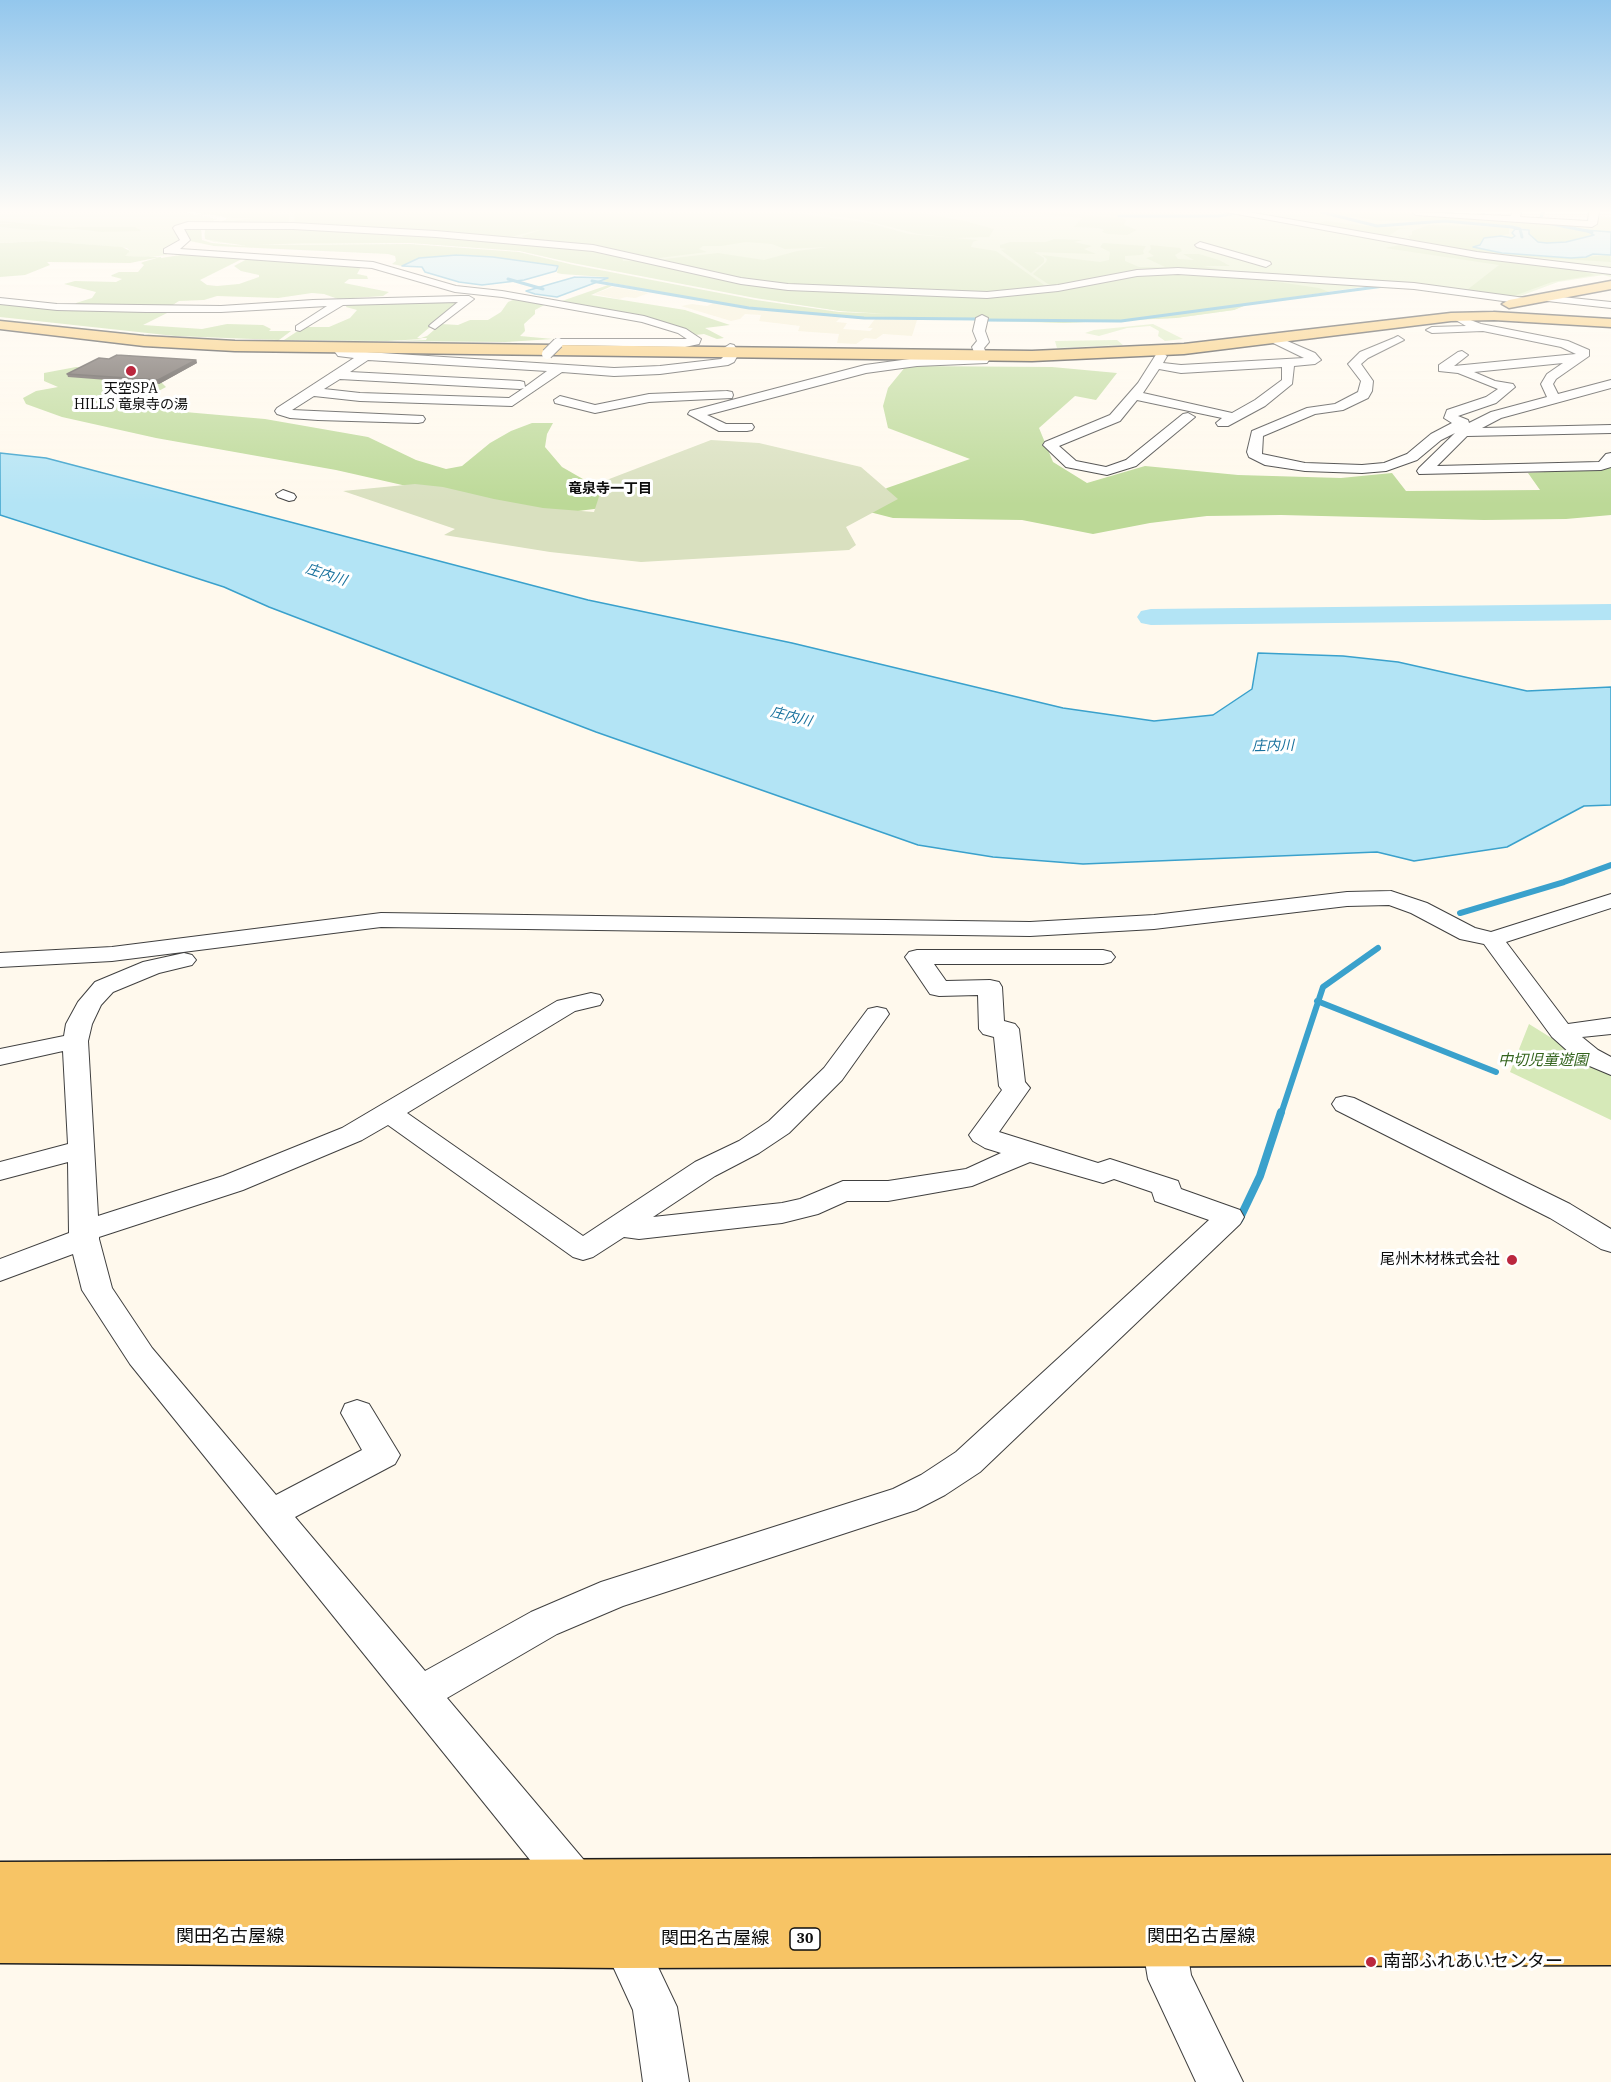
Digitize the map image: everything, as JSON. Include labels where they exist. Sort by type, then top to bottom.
[{"type":"main road","points":[[0,323],[186,344],[338,348],[1085,355],[1155,353],[1451,317],[1493,314],[1497,309]]},
{"type":"main road","points":[[1155,353],[1399,319],[1493,314],[1611,322]]},
{"type":"main road","points":[[0,323],[230,342],[732,351]]},
{"type":"main road","points":[[0,1888],[1611,1881]]},
{"type":"main road","name":"関田名古屋線","points":[[0,1935],[623,1940],[1611,1937]]},
{"type":"street","points":[[300,328],[330,309]]},
{"type":"street","points":[[435,326],[456,309]]},
{"type":"street","points":[[436,360],[442,356],[460,354],[501,360],[523,360],[547,354],[561,339],[695,342],[696,339],[682,331],[644,319],[575,309]]},
{"type":"street","points":[[747,427],[724,428],[696,414],[865,369],[917,362],[978,362],[983,360],[978,347],[983,342],[979,331],[982,318]]},
{"type":"street","points":[[620,342],[635,323],[644,319]]},
{"type":"street","points":[[1377,326],[1385,328],[1460,320],[1611,322]]},
{"type":"street","points":[[1460,320],[1471,325],[1575,347],[1585,353],[1551,377],[1548,383],[1554,399]]},
{"type":"street","points":[[1431,330],[1459,328],[1508,332],[1555,329],[1570,323]]},
{"type":"street","points":[[1488,342],[1508,332]]},
{"type":"street","points":[[1181,369],[1320,361],[1271,338]]},
{"type":"street","points":[[1398,340],[1364,355],[1354,364],[1367,381],[1365,394],[1338,407],[1312,411],[1257,434],[1254,452],[1256,457],[1270,462],[1305,466],[1379,468],[1412,457],[1436,437],[1496,414],[1611,384]]},
{"type":"street","points":[[338,348],[342,353],[366,356],[614,372],[660,370],[724,362],[730,359],[732,351]]},
{"type":"street","points":[[1188,417],[1131,463],[1107,471],[1071,464],[1050,445],[1114,418],[1143,385],[1155,353],[1181,369],[1228,379]]},
{"type":"street","points":[[1339,364],[1351,356],[1364,355]]},
{"type":"street","points":[[1462,355],[1443,368],[1455,370],[1492,384],[1509,387],[1491,400],[1450,416],[1467,427],[1515,431],[1611,429]]},
{"type":"street","points":[[366,356],[282,411],[290,414],[318,416],[418,419]]},
{"type":"street","points":[[1455,370],[1579,358]]},
{"type":"street","points":[[1133,395],[1228,420],[1260,403],[1279,388],[1289,378],[1288,363]]},
{"type":"street","points":[[1485,368],[1527,380],[1548,383]]},
{"type":"street","points":[[312,392],[360,397],[512,402],[559,369]]},
{"type":"street","points":[[598,386],[614,372]]},
{"type":"street","points":[[338,375],[536,386]]},
{"type":"street","points":[[1262,385],[1279,388]]},
{"type":"street","points":[[545,404],[581,393]]},
{"type":"street","points":[[560,400],[595,409],[649,398],[772,394]]},
{"type":"street","points":[[1554,399],[1602,400]]},
{"type":"street","points":[[1467,427],[1424,471],[1601,466],[1606,464],[1611,457]]},
{"type":"street","points":[[1507,444],[1515,431]]},
{"type":"street","points":[[0,960],[112,954],[381,920],[1030,929],[1154,922],[1347,899],[1391,898],[1419,908],[1468,934],[1492,939],[1611,901]]},
{"type":"street","points":[[288,933],[248,948],[152,967],[104,987],[90,1002],[79,1024],[75,1041],[82,1149],[84,1235],[97,1290],[141,1356],[623,1940],[655,2007],[666,2082]]},
{"type":"street","points":[[1492,939],[1561,1032],[1589,1056],[1611,1067]]},
{"type":"street","points":[[419,1694],[544,1623],[614,1593],[904,1500],[933,1485],[968,1462],[1230,1217],[1165,1194],[1168,1188],[1110,1168],[1103,1174],[1027,1152],[983,1135],[1017,1088],[1012,1086],[1006,1029],[992,1029],[990,987],[939,989],[917,957],[936,959],[1103,957]]},
{"type":"street","points":[[0,1270],[84,1235],[293,1160],[352,1134],[566,1006],[591,1000]]},
{"type":"street","points":[[388,1112],[584,1250],[705,1169],[749,1147],[779,1127],[833,1074],[877,1014]]},
{"type":"street","points":[[1561,1032],[1611,1026]]},
{"type":"street","points":[[0,1057],[75,1041]]},
{"type":"street","points":[[1345,1104],[1560,1211],[1611,1242]]},
{"type":"street","points":[[0,1171],[82,1149]]},
{"type":"street","points":[[619,1226],[639,1229],[782,1213],[808,1207],[843,1191],[888,1191],[972,1177],[1027,1152]]},
{"type":"street","points":[[270,1514],[383,1455],[357,1413]]},
{"type":"street","points":[[1163,1937],[1170,1978],[1220,2082]]},
{"type":"shaded area","points":[[692,309],[759,309],[841,317],[836,322],[847,323],[843,329],[870,331],[873,328],[868,328],[875,319],[917,320],[912,336],[883,334],[876,339],[865,338],[856,344],[837,343],[839,334],[798,331],[800,326],[759,321],[761,315],[745,314],[740,319],[731,321]]},
{"type":"green space","points":[[0,309],[171,311],[143,325],[202,329],[227,324],[263,325],[271,329],[269,331],[291,331],[279,340],[175,336],[0,317]]},
{"type":"green space","points":[[354,309],[451,309],[417,338],[423,339],[284,340],[304,327],[329,327],[350,318],[357,310]]},
{"type":"green space","points":[[503,309],[537,309],[535,314],[524,324],[525,331],[520,336],[553,339],[506,342],[396,341],[426,340],[427,338],[421,338],[427,336],[441,324],[458,325],[470,320],[488,320]]},
{"type":"green space","points":[[592,309],[680,309],[730,325],[705,328],[724,338],[717,339],[704,334],[695,335],[683,329]]},
{"type":"green space","points":[[772,309],[819,309],[891,314],[828,309],[1236,309],[1176,318],[1063,323],[945,318],[863,318]]},
{"type":"green space","points":[[828,309],[1236,309],[1176,318],[1063,323],[989,321]]},
{"type":"green space","points":[[1153,324],[1183,339],[1165,341],[1158,336],[1159,331],[1150,326],[1127,328],[1099,336],[1085,333],[1094,330]]},
{"type":"green space","points":[[1117,340],[1123,345],[1057,348],[1055,341]]},
{"type":"green space","points":[[906,366],[1052,367],[1117,373],[1096,400],[1075,396],[1039,428],[1053,462],[1087,483],[1145,466],[1238,475],[1341,478],[1392,473],[1406,491],[1540,490],[1528,473],[1611,468],[1611,515],[1566,519],[1484,520],[1281,515],[1207,516],[1150,523],[1093,534],[1022,520],[893,518],[854,508],[887,488],[970,459],[888,428],[883,406],[888,388]]},
{"type":"green space","points":[[76,367],[123,370],[158,379],[166,387],[140,401],[185,412],[265,419],[368,437],[416,460],[446,469],[462,466],[490,443],[511,431],[532,423],[553,423],[547,434],[545,447],[562,467],[609,494],[602,508],[562,513],[442,494],[336,470],[156,438],[62,417],[26,404],[23,398],[36,391],[58,387],[44,381],[44,373]]},
{"type":"green space","points":[[711,440],[759,443],[861,467],[898,499],[846,527],[856,545],[849,550],[641,562],[550,552],[444,535],[455,529],[343,491],[415,484],[443,487],[543,508],[594,512],[604,481]]},
{"type":"green space","name":"中切児童遊園","points":[[1529,1024],[1611,1075],[1611,1120],[1510,1072]]},
{"type":"water","name":"庄内川","points":[[0,453],[46,458],[588,600],[792,643],[1063,708],[1154,721],[1213,715],[1252,689],[1258,653],[1343,656],[1398,662],[1527,691],[1611,687],[1611,805],[1584,806],[1507,847],[1414,861],[1377,852],[1083,864],[993,857],[918,845],[596,732],[269,607],[224,587],[0,515]]},
{"type":"building","name":"天空SPA HILLS 竜泉寺の湯","points":[[117,355],[196,360],[158,380],[67,374],[99,358],[109,359]]},
{"type":"waterway","points":[[762,309],[864,318],[978,319]]},
{"type":"waterway","points":[[984,320],[1121,321],[1210,309]]},
{"type":"waterway","points":[[1151,617],[1611,612]]},
{"type":"waterway","points":[[1460,913],[1564,882],[1611,865]]},
{"type":"waterway","points":[[1318,1001],[1323,987],[1378,948]]},
{"type":"waterway","points":[[1281,1114],[1318,1001]]},
{"type":"waterway","points":[[1318,1001],[1496,1072]]},
{"type":"waterway","points":[[1239,1220],[1260,1176],[1281,1112]]},
{"type":"place","name":"天空SPA HILLS 竜泉寺の湯","points":[[131,371]]},
{"type":"place","name":"尾州木材株式会社","points":[[1512,1260]]},
{"type":"place","name":"南部ふれあいセンター","points":[[1371,1962]]},
{"type":"district","name":"竜泉寺一丁目","points":[[610,489]]}]
